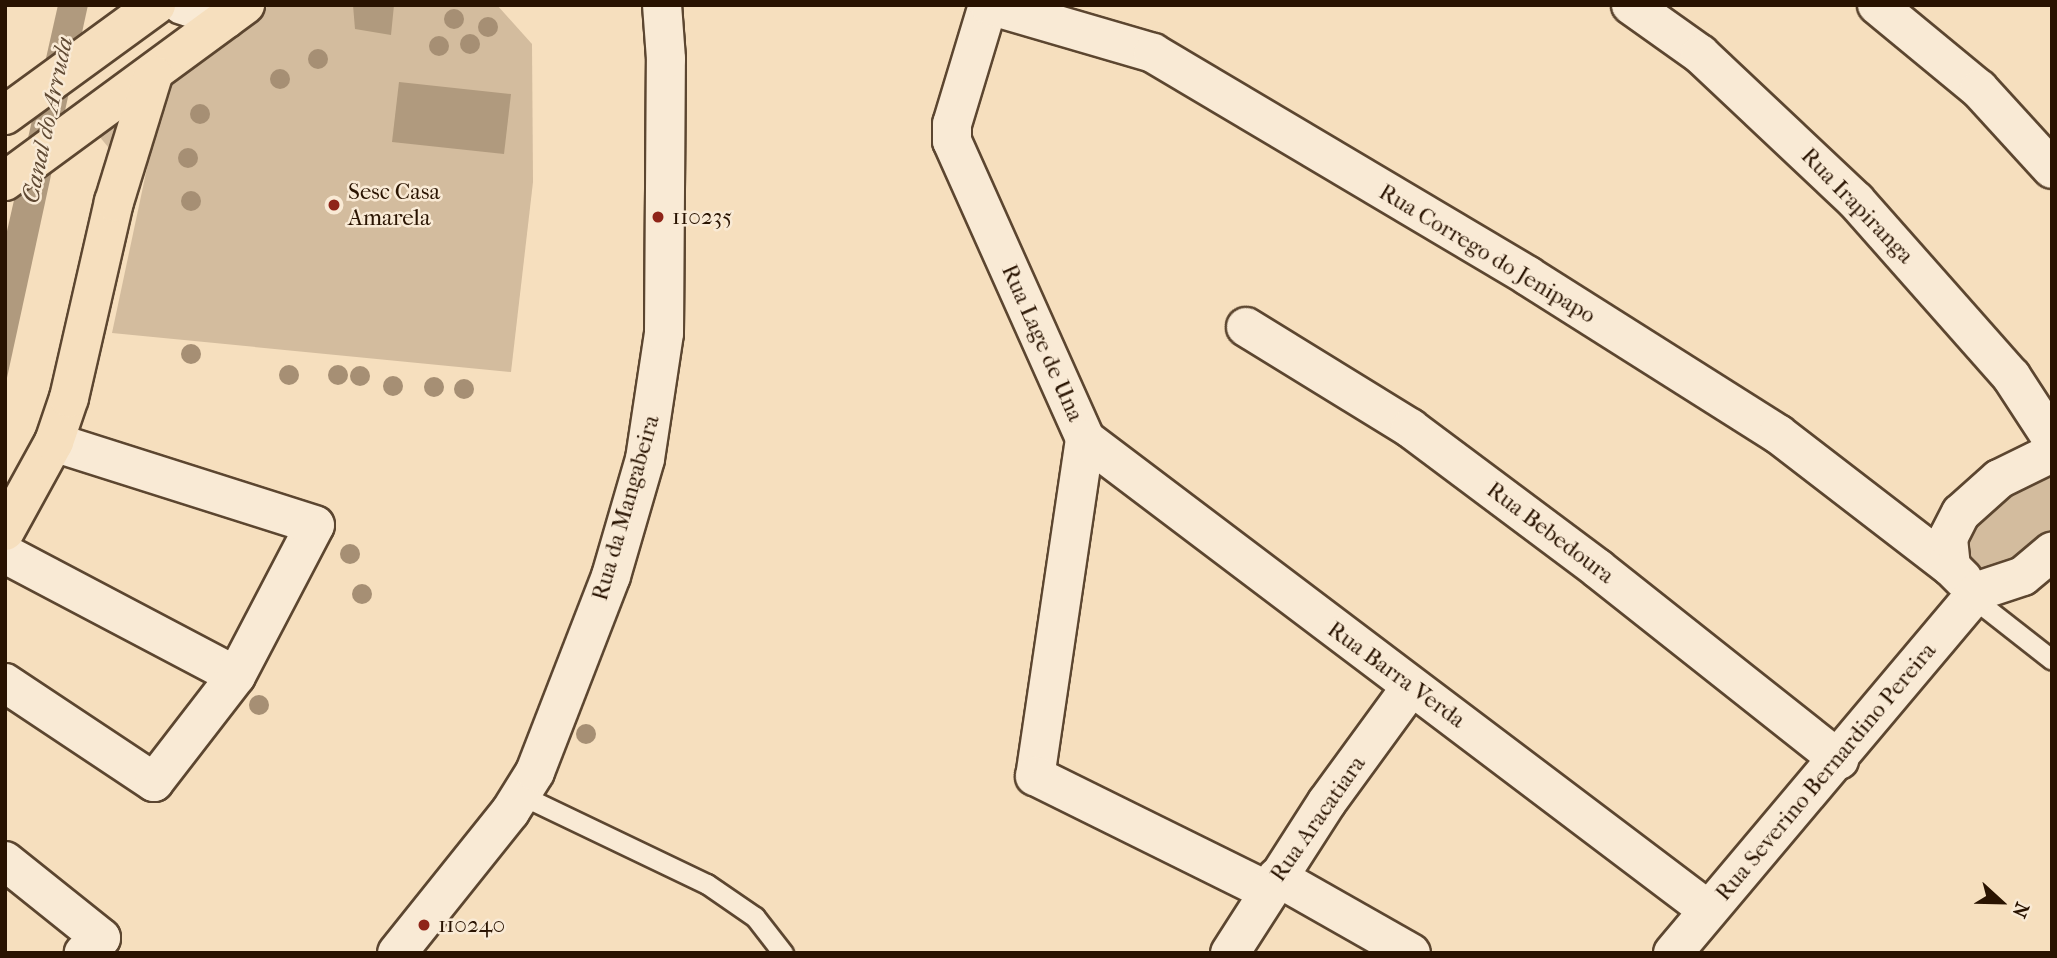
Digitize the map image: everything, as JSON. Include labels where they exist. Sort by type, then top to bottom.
[{"type":"main road","points":[[5,113],[113,26],[156,5]]},
{"type":"main road","points":[[5,181],[104,112],[236,12]]},
{"type":"main road","points":[[5,531],[54,442],[87,334],[114,202],[153,75]]},
{"type":"main road","points":[[5,190],[65,146],[83,147],[99,156],[114,202]]},
{"type":"street","points":[[182,5],[236,12]]},
{"type":"street","name":"Rua da Mangabeira","points":[[397,953],[521,794],[535,772],[611,576],[645,459],[657,397],[664,333],[666,59],[662,5]]},
{"type":"street","name":"Rua Lage de Una","points":[[989,5],[952,124],[953,141],[1085,439],[1035,776],[1273,884]]},
{"type":"street","name":"Rua Corrego do Jenipapo","points":[[989,5],[1153,53],[1528,276],[1779,434],[1967,585]]},
{"type":"street","name":"Rua Irapiranga","points":[[1631,5],[1700,54],[1856,201],[2011,376],[2052,439]]},
{"type":"street","points":[[1877,5],[1979,89],[2052,169]]},
{"type":"street","name":"Rua Bebedoura","points":[[1246,327],[1410,428],[1597,568],[1839,760]]},
{"type":"street","name":"Rua Barra Verda","points":[[1085,439],[1410,688],[1504,752],[1708,910]]},
{"type":"street","points":[[5,683],[154,782],[236,676],[315,525],[54,442]]},
{"type":"street","points":[[2052,453],[1998,479],[1961,513],[1948,538],[1967,585],[2023,576],[2052,552]]},
{"type":"street","points":[[5,554],[236,676]]},
{"type":"street","name":"Rua Severino Bernardino Pereira","points":[[1673,953],[1839,760],[1967,585]]},
{"type":"street","name":"Rua Aracatiara","points":[[1230,953],[1273,884],[1410,688]]},
{"type":"street","points":[[5,861],[100,948]]},
{"type":"street","points":[[1273,884],[1411,953]]},
{"type":"lane","points":[[1967,585],[2052,660]]},
{"type":"lane","points":[[521,794],[707,884],[755,917],[783,953]]},
{"type":"shaded area","name":"Sesc Casa Amarela","points":[[270,5],[497,5],[532,44],[533,182],[511,372],[112,333],[165,83]]},
{"type":"shaded area","points":[[133,106],[117,158],[95,131]]},
{"type":"shaded area","points":[[2052,466],[2052,534],[1999,573],[1974,570],[1958,534],[1962,524]]},
{"type":"water","name":"Canal do Arruda","points":[[58,5],[88,5],[5,387],[5,240]]},
{"type":"water","points":[[353,5],[394,5],[391,35],[355,29]]},
{"type":"water","points":[[399,82],[511,94],[504,154],[392,142]]},
{"type":"place","name":"Sesc Casa Amarela","points":[[334,205]]},
{"type":"place","name":"110235","points":[[658,217]]},
{"type":"place","name":"110240","points":[[424,925]]}]
